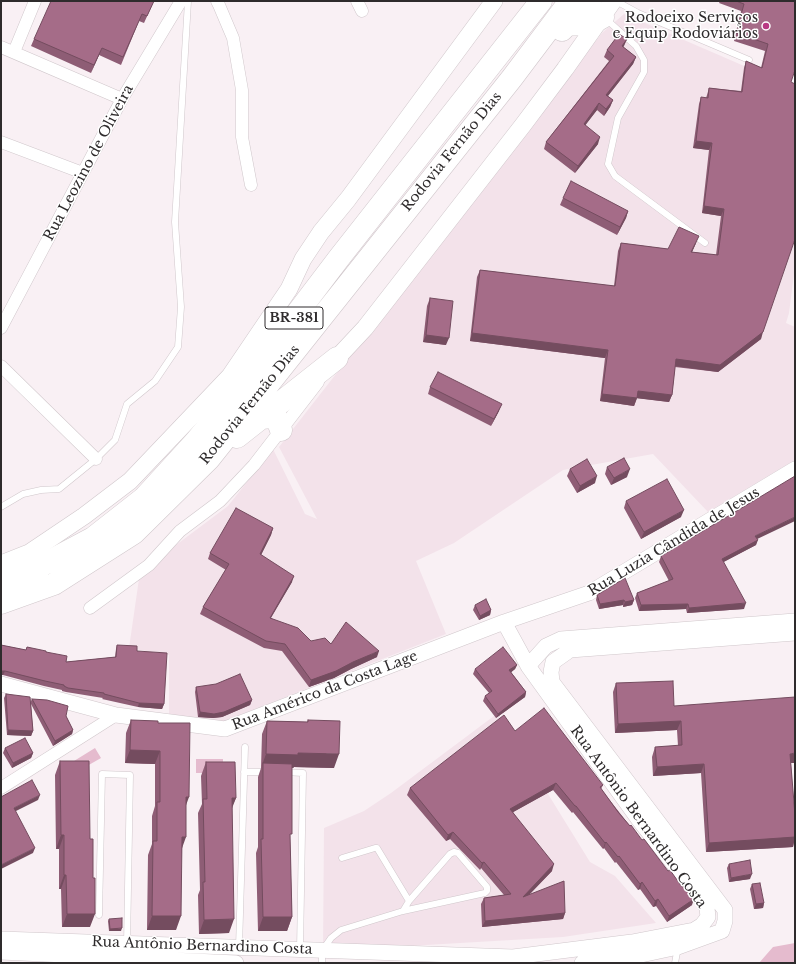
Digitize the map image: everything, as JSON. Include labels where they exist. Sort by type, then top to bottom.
[{"type":"highway","name":"Rodovia Fernão Dias","points":[[1,584],[32,571],[93,538],[144,498],[196,441],[254,370],[339,258],[541,1]]},
{"type":"highway","name":"Rodovia Fernão Dias","points":[[1,603],[54,584],[134,533],[209,459],[512,78],[570,1]]},
{"type":"highway","points":[[512,78],[530,69],[567,24],[606,5]]},
{"type":"highway","points":[[230,376],[339,258]]},
{"type":"highway","name":"BR-381","points":[[209,459],[337,358]]},
{"type":"highway","points":[[262,418],[272,416],[277,419],[281,430]]},
{"type":"main road","name":"BR-381","points":[[1,564],[29,553],[84,516],[130,481],[230,376],[289,289],[302,259],[321,232],[348,199],[494,1]]},
{"type":"main road","name":"BR-381","points":[[337,358],[370,322],[523,125],[606,5]]},
{"type":"street","points":[[14,52],[35,1]]},
{"type":"street","name":"Rua Leozino de Oliveira","points":[[1,328],[122,99],[181,1]]},
{"type":"street","points":[[216,1],[233,38],[242,90],[242,137],[251,186]]},
{"type":"street","points":[[1,47],[122,99]]},
{"type":"street","points":[[1,142],[83,174]]},
{"type":"street","points":[[90,608],[149,565],[180,531],[220,501],[254,465],[337,358]]},
{"type":"street","points":[[1,366],[96,459]]},
{"type":"street","name":"Rua Luzia Cândida de Jesus","points":[[504,622],[589,593],[795,469]]},
{"type":"street","points":[[528,666],[546,646],[561,640],[795,621]]},
{"type":"street","name":"Rua Antônio Bernardino Costa","points":[[504,622],[528,666],[645,816],[725,910],[725,921],[722,932],[678,948],[641,955],[582,963]]},
{"type":"street","name":"Rua Américo da Costa Lage","points":[[1,684],[116,715],[225,730],[504,622]]},
{"type":"street","name":"Rua Antônio Bernardino Costa","points":[[1,939],[29,946],[195,962],[300,950],[322,957],[513,957],[632,942],[694,930],[702,925],[708,917],[705,905],[552,682],[551,672],[553,662],[570,650],[795,633]]},
{"type":"street","points":[[1,788],[116,715]]},
{"type":"street","name":"Rua Antônio Bernardino Costa","points":[[1,952],[29,946],[126,944],[238,956]]},
{"type":"lane","points":[[1,507],[23,494],[41,490],[59,489],[96,459],[115,440],[127,404],[156,381],[178,347],[181,307],[175,222],[188,1]]},
{"type":"lane","points":[[606,5],[638,13],[749,60]]},
{"type":"lane","points":[[606,5],[636,46],[644,60],[644,72],[618,118],[608,164],[615,176],[705,243]]},
{"type":"lane","points":[[238,956],[245,747]]},
{"type":"lane","points":[[244,772],[273,772]]},
{"type":"lane","points":[[281,772],[302,772],[300,950]]},
{"type":"lane","points":[[99,915],[102,774],[130,775],[126,944]]},
{"type":"lane","points":[[342,858],[377,848],[409,901]]},
{"type":"lane","points":[[322,957],[331,938],[341,930],[403,911],[485,893],[487,887],[458,853],[454,852],[450,854],[409,901],[403,911]]},
{"type":"lane","points":[[675,963],[678,948]]},
{"type":"shaded area","points":[[624,14],[795,88],[795,266],[789,313],[786,323],[795,327],[795,460],[708,512],[653,454],[563,470],[454,543],[416,561],[446,634],[222,722],[169,723],[169,655],[129,648],[140,572],[228,506],[273,449],[305,514],[317,519],[279,447],[602,33]]},
{"type":"shaded area","points":[[498,713],[590,862],[615,876],[656,923],[563,937],[323,951],[324,828],[364,811],[391,793]]},
{"type":"shaded area","points":[[95,748],[101,758],[80,770],[74,761]]},
{"type":"shaded area","points":[[196,759],[223,759],[223,773],[196,773]]},
{"type":"shaded area","points":[[795,943],[795,963],[759,963],[773,947]]},
{"type":"building","points":[[51,1],[154,1],[147,16],[142,14],[123,57],[102,48],[94,65],[34,39]]},
{"type":"building","points":[[736,1],[795,2],[795,70],[791,82],[795,84],[795,239],[763,332],[720,365],[676,359],[672,395],[638,391],[637,398],[602,394],[608,350],[472,333],[480,270],[615,286],[621,243],[668,249],[679,227],[699,236],[691,252],[718,255],[724,209],[704,206],[712,143],[696,141],[701,97],[708,98],[709,88],[742,92],[746,61],[762,68],[768,44],[736,33],[744,4]]},
{"type":"building","points":[[619,34],[627,39],[622,46],[636,57],[606,95],[613,100],[606,109],[599,103],[584,124],[600,137],[578,166],[546,142],[614,56],[607,50]]},
{"type":"building","points":[[571,181],[628,211],[620,227],[563,198]]},
{"type":"building","points":[[430,298],[453,301],[449,338],[426,335]]},
{"type":"building","points":[[438,372],[502,404],[494,419],[430,387]]},
{"type":"building","points":[[624,458],[630,469],[614,478],[607,467]]},
{"type":"building","points":[[587,459],[597,476],[580,486],[570,469]]},
{"type":"building","points":[[795,476],[795,517],[755,536],[758,540],[722,559],[746,603],[689,608],[688,604],[641,605],[637,593],[673,579],[661,556]]},
{"type":"building","points":[[667,479],[684,510],[644,532],[626,501]]},
{"type":"building","points":[[236,508],[273,528],[260,554],[294,576],[270,618],[298,628],[311,641],[325,638],[331,644],[346,622],[379,651],[336,671],[311,680],[285,644],[266,641],[203,607],[229,564],[210,553]]},
{"type":"building","points":[[625,578],[634,600],[600,604],[597,595]]},
{"type":"building","points":[[486,599],[491,610],[480,616],[475,605]]},
{"type":"building","points":[[1,645],[26,650],[27,647],[67,656],[66,662],[116,657],[117,645],[137,646],[137,651],[167,653],[164,704],[139,703],[104,693],[68,688],[64,685],[1,671]]},
{"type":"building","points":[[503,647],[517,665],[509,670],[526,692],[498,714],[485,696],[492,691],[475,669]]},
{"type":"building","points":[[240,674],[252,700],[224,712],[214,714],[200,712],[196,687],[216,684]]},
{"type":"building","points":[[673,681],[674,706],[795,697],[795,753],[790,754],[795,815],[795,837],[709,843],[704,764],[657,767],[655,747],[682,745],[681,721],[618,724],[616,683]]},
{"type":"building","points":[[6,694],[30,697],[33,731],[8,730]]},
{"type":"building","points":[[32,699],[47,700],[68,706],[66,716],[73,730],[55,741]]},
{"type":"building","points":[[544,708],[603,785],[600,787],[618,812],[630,826],[631,825],[642,840],[644,839],[682,887],[685,885],[694,899],[669,916],[658,899],[655,901],[642,882],[640,884],[619,856],[618,857],[606,842],[605,843],[556,783],[510,809],[554,864],[523,897],[564,881],[565,913],[485,921],[484,898],[511,894],[484,862],[482,863],[453,832],[448,835],[410,788],[504,715],[515,731]]},
{"type":"building","points":[[131,720],[158,721],[158,723],[190,723],[189,797],[186,797],[186,837],[182,837],[181,916],[152,916],[153,841],[157,841],[157,802],[160,802],[160,751],[130,750]]},
{"type":"building","points":[[308,720],[340,721],[339,754],[266,754],[267,721],[308,722]]},
{"type":"building","points":[[25,738],[33,753],[13,763],[5,748]]},
{"type":"building","points":[[60,761],[89,761],[90,839],[93,839],[95,914],[67,914],[66,875],[64,875],[64,835],[61,835]]},
{"type":"building","points":[[206,762],[235,762],[236,798],[232,798],[234,919],[204,920],[203,882],[205,882],[203,799],[207,799]]},
{"type":"building","points":[[263,763],[292,764],[292,834],[290,834],[292,917],[263,917],[261,839],[263,839]]},
{"type":"building","points":[[32,780],[40,795],[14,808],[35,848],[1,865],[1,797]]},
{"type":"building","points":[[750,860],[752,874],[731,878],[729,864]]},
{"type":"building","points":[[760,883],[764,903],[756,904],[752,884]]},
{"type":"building","points":[[122,918],[122,928],[110,929],[109,919]]},
{"type":"place","name":"Rodoeixo Serviços e Equip Rodoviários","points":[[766,26]]}]
